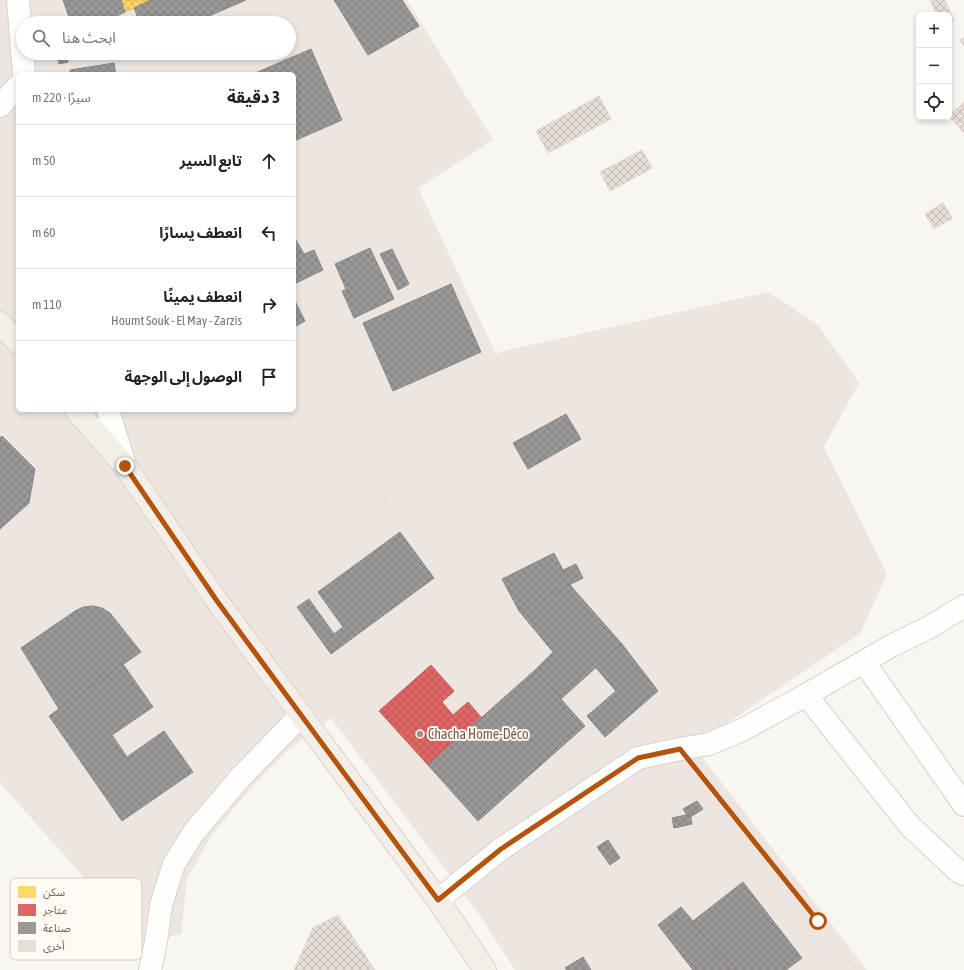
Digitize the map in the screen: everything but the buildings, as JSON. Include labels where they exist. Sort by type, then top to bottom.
[{"type":"main road","points":[[0,323],[16,341]]},
{"type":"main road","points":[[78,412],[125,466],[217,601],[438,900],[485,970]]},
{"type":"street","points":[[18,0],[19,16]]},
{"type":"street","points":[[23,60],[24,72]]},
{"type":"street","points":[[0,106],[16,88]]},
{"type":"street","points":[[109,412],[125,466]]},
{"type":"street","points":[[438,900],[501,849],[638,758],[709,744],[742,730],[891,646],[928,628],[964,606]]},
{"type":"street","points":[[864,662],[964,805]]},
{"type":"street","points":[[806,695],[910,826],[959,872],[964,874]]},
{"type":"street","points":[[150,970],[156,942],[161,905],[174,864],[194,832],[240,778],[301,715]]},
{"type":"path","points":[[217,601],[295,551],[387,499],[478,453]]},
{"type":"path","points":[[680,749],[857,970]]},
{"type":"shaded area","points":[[0,0],[407,0],[493,140],[418,188],[496,354],[503,351],[769,292],[818,325],[859,383],[824,447],[887,574],[860,634],[723,726],[701,756],[867,970],[515,970],[481,917],[331,718],[290,748],[250,789],[211,836],[187,879],[181,934],[142,943],[142,878],[84,878],[0,783]]},
{"type":"place","name":"Chacha Home-Déco","points":[[420,734]]},
{"type":"route","points":[[125,466],[217,601],[438,900],[501,849],[638,758],[680,749],[818,921]]}]
